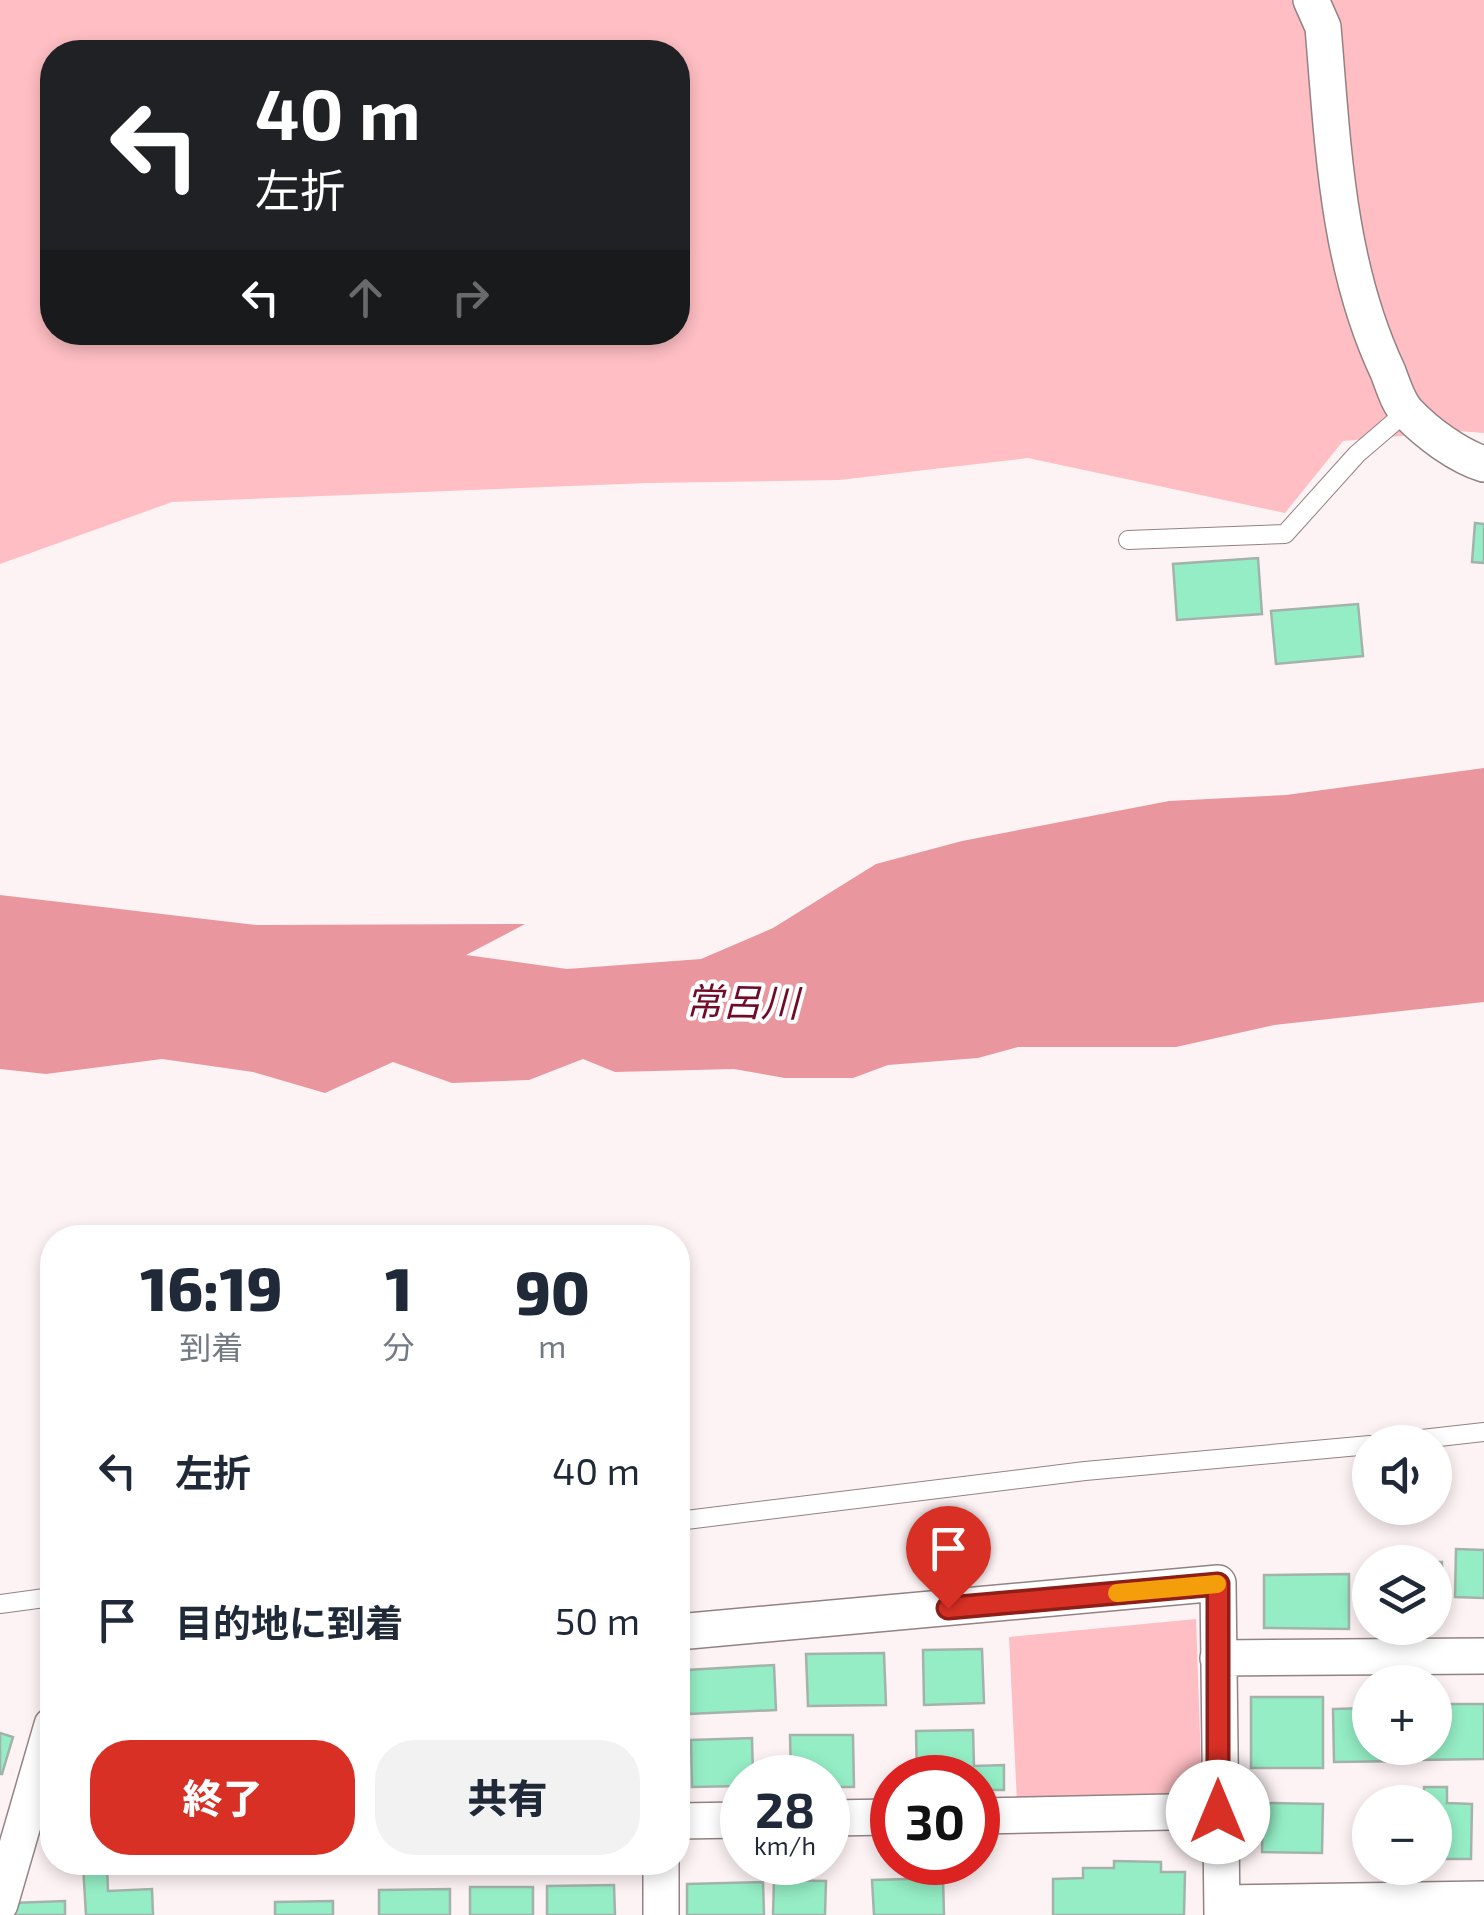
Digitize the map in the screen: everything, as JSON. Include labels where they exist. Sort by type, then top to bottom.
[{"type":"street","points":[[1310,0],[1323,27],[1339,208],[1356,289],[1379,354],[1406,412],[1468,459],[1484,464]]},
{"type":"street","points":[[690,1631],[1218,1584],[1222,1909],[1484,1898]]},
{"type":"street","points":[[1218,1658],[1484,1656]]},
{"type":"street","points":[[1000,1816],[1218,1812]]},
{"type":"street","points":[[690,1821],[720,1820]]},
{"type":"street","points":[[0,1904],[39,1822]]},
{"type":"street","points":[[661,1875],[661,1915]]},
{"type":"lane","points":[[1128,540],[1285,534],[1357,454],[1406,412]]},
{"type":"lane","points":[[1452,1436],[1484,1432]]},
{"type":"lane","points":[[690,1520],[1085,1471],[1352,1447]]},
{"type":"lane","points":[[0,1604],[40,1599]]},
{"type":"shaded area","points":[[0,0],[1484,0],[1484,433],[1457,431],[1343,441],[1285,513],[1028,458],[839,480],[648,483],[172,502],[0,564]]},
{"type":"shaded area","points":[[1196,1619],[1202,1794],[1017,1802],[1009,1637]]},
{"type":"water","name":"常呂川","points":[[1484,768],[1484,1002],[1274,1025],[1176,1047],[1018,1047],[978,1058],[888,1065],[853,1078],[785,1078],[734,1069],[615,1072],[583,1059],[529,1080],[452,1083],[393,1062],[325,1093],[253,1072],[162,1059],[46,1074],[0,1069],[0,895],[257,925],[525,924],[466,955],[567,969],[701,959],[773,928],[876,864],[962,841],[1169,801],[1286,795]]},
{"type":"building","points":[[1475,523],[1484,524],[1484,563],[1472,562]]},
{"type":"building","points":[[1258,558],[1262,614],[1177,620],[1173,564]]},
{"type":"building","points":[[1358,604],[1363,656],[1276,664],[1271,611]]},
{"type":"building","points":[[1456,1549],[1484,1550],[1484,1598],[1455,1597]]},
{"type":"building","points":[[1349,1574],[1349,1629],[1264,1628],[1264,1575]]},
{"type":"building","points":[[982,1649],[984,1703],[924,1705],[923,1650]]},
{"type":"building","points":[[884,1653],[886,1705],[808,1706],[806,1654]]},
{"type":"building","points":[[774,1665],[776,1710],[690,1714],[690,1670]]},
{"type":"building","points":[[1251,1697],[1323,1697],[1323,1768],[1251,1768]]},
{"type":"building","points":[[1452,1704],[1484,1704],[1484,1759],[1452,1759]]},
{"type":"building","points":[[1352,1708],[1352,1762],[1334,1762],[1333,1709]]},
{"type":"building","points":[[973,1730],[974,1755],[917,1755],[916,1731]]},
{"type":"building","points":[[0,1733],[13,1737],[2,1774],[0,1774]]},
{"type":"building","points":[[790,1735],[853,1735],[854,1787],[850,1787],[850,1755],[790,1755]]},
{"type":"building","points":[[752,1738],[752,1755],[720,1755],[720,1786],[692,1787],[691,1740]]},
{"type":"building","points":[[1000,1765],[1004,1765],[1004,1790],[1000,1790]]},
{"type":"building","points":[[1263,1803],[1323,1804],[1322,1853],[1262,1852]]},
{"type":"building","points":[[1452,1803],[1472,1804],[1471,1859],[1452,1859]]},
{"type":"building","points":[[1114,1861],[1161,1862],[1161,1872],[1185,1872],[1184,1915],[1053,1915],[1053,1879],[1083,1878],[1083,1868],[1114,1868]]},
{"type":"building","points":[[84,1875],[107,1875],[108,1891],[152,1889],[153,1915],[86,1915]]},
{"type":"building","points":[[687,1884],[763,1885],[764,1915],[687,1915]]},
{"type":"building","points":[[614,1885],[615,1915],[547,1915],[547,1886]]},
{"type":"building","points":[[774,1885],[826,1885],[825,1915],[773,1915]]},
{"type":"building","points":[[872,1885],[943,1885],[944,1915],[874,1915]]},
{"type":"building","points":[[470,1887],[533,1887],[533,1915],[470,1915]]},
{"type":"building","points":[[450,1889],[450,1915],[379,1915],[379,1890]]},
{"type":"building","points":[[65,1901],[65,1915],[13,1915],[12,1903]]},
{"type":"building","points":[[333,1901],[333,1915],[275,1915],[275,1902]]},
{"type":"slow traffic","points":[[1117,1593],[1217,1584]]},
{"type":"route","points":[[948,1608],[1218,1584],[1218,1812]]}]
